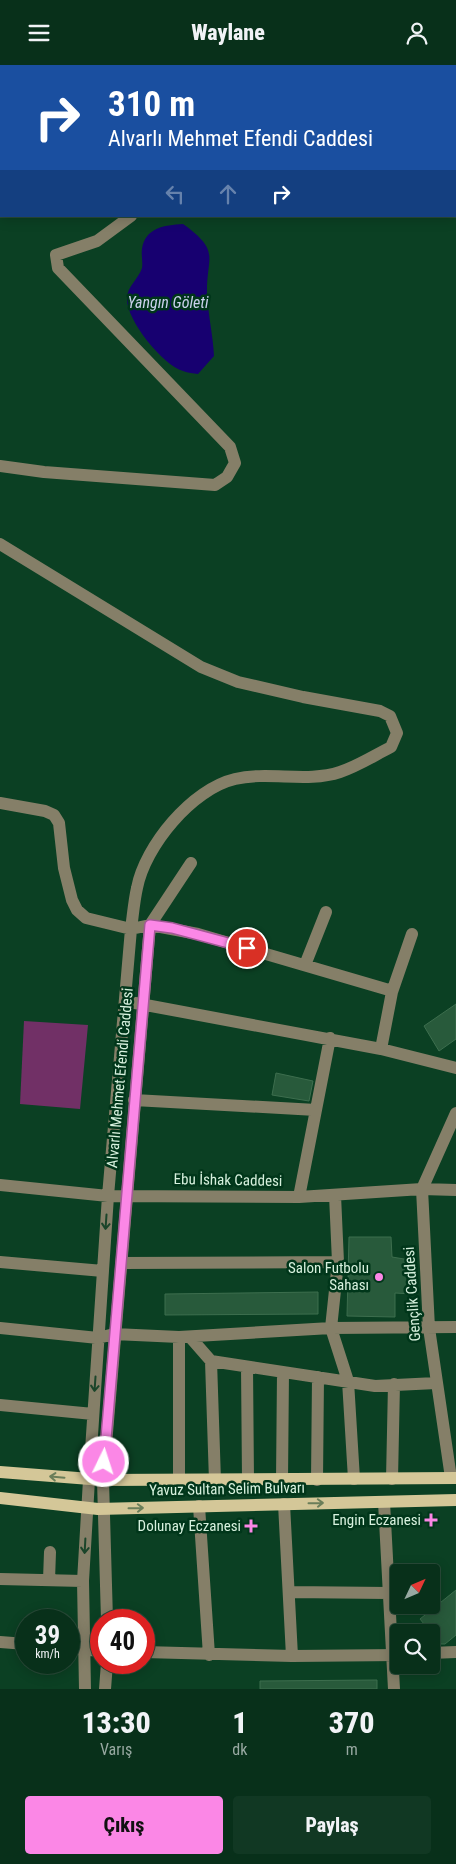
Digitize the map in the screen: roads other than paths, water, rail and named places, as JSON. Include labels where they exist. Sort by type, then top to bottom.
[{"type":"main road","name":"Yavuz Sultan Selim Bulvarı","points":[[0,1472],[89,1480],[248,1481],[454,1478]]},
{"type":"main road","name":"Yavuz Sultan Selim Bulvarı","points":[[0,1498],[105,1509],[456,1500]]},
{"type":"street","points":[[0,466],[215,485],[227,477],[235,463],[230,447],[58,268],[56,255],[97,241],[130,217]]},
{"type":"street","points":[[0,544],[201,667],[238,682],[303,697],[380,711],[390,716],[397,733],[392,747],[339,772],[300,776],[250,776],[232,779],[205,794],[180,814],[148,855],[137,886],[131,929],[108,1196],[93,1414],[83,1581],[85,1689]]},
{"type":"street","points":[[0,803],[45,811],[54,815],[59,823],[64,868],[72,900],[77,910],[86,918],[131,929],[150,925],[198,934],[392,992]]},
{"type":"street","points":[[150,925],[191,863]]},
{"type":"street","points":[[305,965],[326,912]]},
{"type":"street","name":"Alvarlı Mehmet Efendi Caddesi","points":[[107,1609],[103,1480],[150,925]]},
{"type":"street","points":[[381,1049],[392,992],[412,934]]},
{"type":"street","points":[[125,1002],[330,1038],[456,1068]]},
{"type":"street","points":[[299,1197],[330,1038]]},
{"type":"street","points":[[134,1100],[316,1110]]},
{"type":"street","name":"Gençlik Caddesi","points":[[454,1478],[436,1383],[429,1328],[422,1189],[456,1113]]},
{"type":"street","name":"Ebu İshak Caddesi","points":[[0,1185],[108,1196],[299,1197],[422,1189],[456,1190]]},
{"type":"street","points":[[335,1195],[338,1262],[330,1328],[348,1381],[354,1479]]},
{"type":"street","points":[[0,1262],[103,1271]]},
{"type":"street","points":[[121,1263],[338,1262]]},
{"type":"street","points":[[0,1328],[98,1338],[114,1334],[184,1337],[330,1328],[456,1327]]},
{"type":"street","points":[[184,1337],[211,1361],[375,1386],[436,1383]]},
{"type":"street","points":[[179,1481],[184,1337]]},
{"type":"street","points":[[211,1361],[215,1481]]},
{"type":"street","points":[[247,1367],[248,1481]]},
{"type":"street","points":[[282,1480],[283,1372]]},
{"type":"street","points":[[317,1479],[318,1377]]},
{"type":"street","points":[[392,1479],[394,1384]]},
{"type":"street","points":[[0,1405],[93,1414]]},
{"type":"street","points":[[384,1502],[388,1593],[392,1624]]},
{"type":"street","points":[[284,1504],[292,1656]]},
{"type":"street","points":[[199,1506],[210,1655]]},
{"type":"street","points":[[49,1580],[50,1552]]},
{"type":"street","points":[[0,1579],[83,1581]]},
{"type":"street","points":[[289,1592],[388,1593]]},
{"type":"street","points":[[0,1642],[15,1643]]},
{"type":"street","points":[[80,1649],[90,1650]]},
{"type":"street","points":[[155,1652],[292,1656],[390,1655]]},
{"type":"street","points":[[440,1653],[456,1652]]},
{"type":"street","points":[[105,1689],[106,1674]]},
{"type":"street","points":[[394,1674],[394,1689]]},
{"type":"water","name":"Yangın Göleti","points":[[183,224],[203,241],[209,255],[207,294],[214,356],[198,374],[185,372],[175,367],[156,351],[139,329],[128,307],[127,298],[129,290],[142,268],[142,249],[147,236],[162,227]]},
{"type":"place","name":"Salon Futbolu Sahası","points":[[379,1277]]},
{"type":"place","name":"Engin Eczanesi","points":[[431,1520]]},
{"type":"place","name":"Dolunay Eczanesi","points":[[251,1526]]}]
